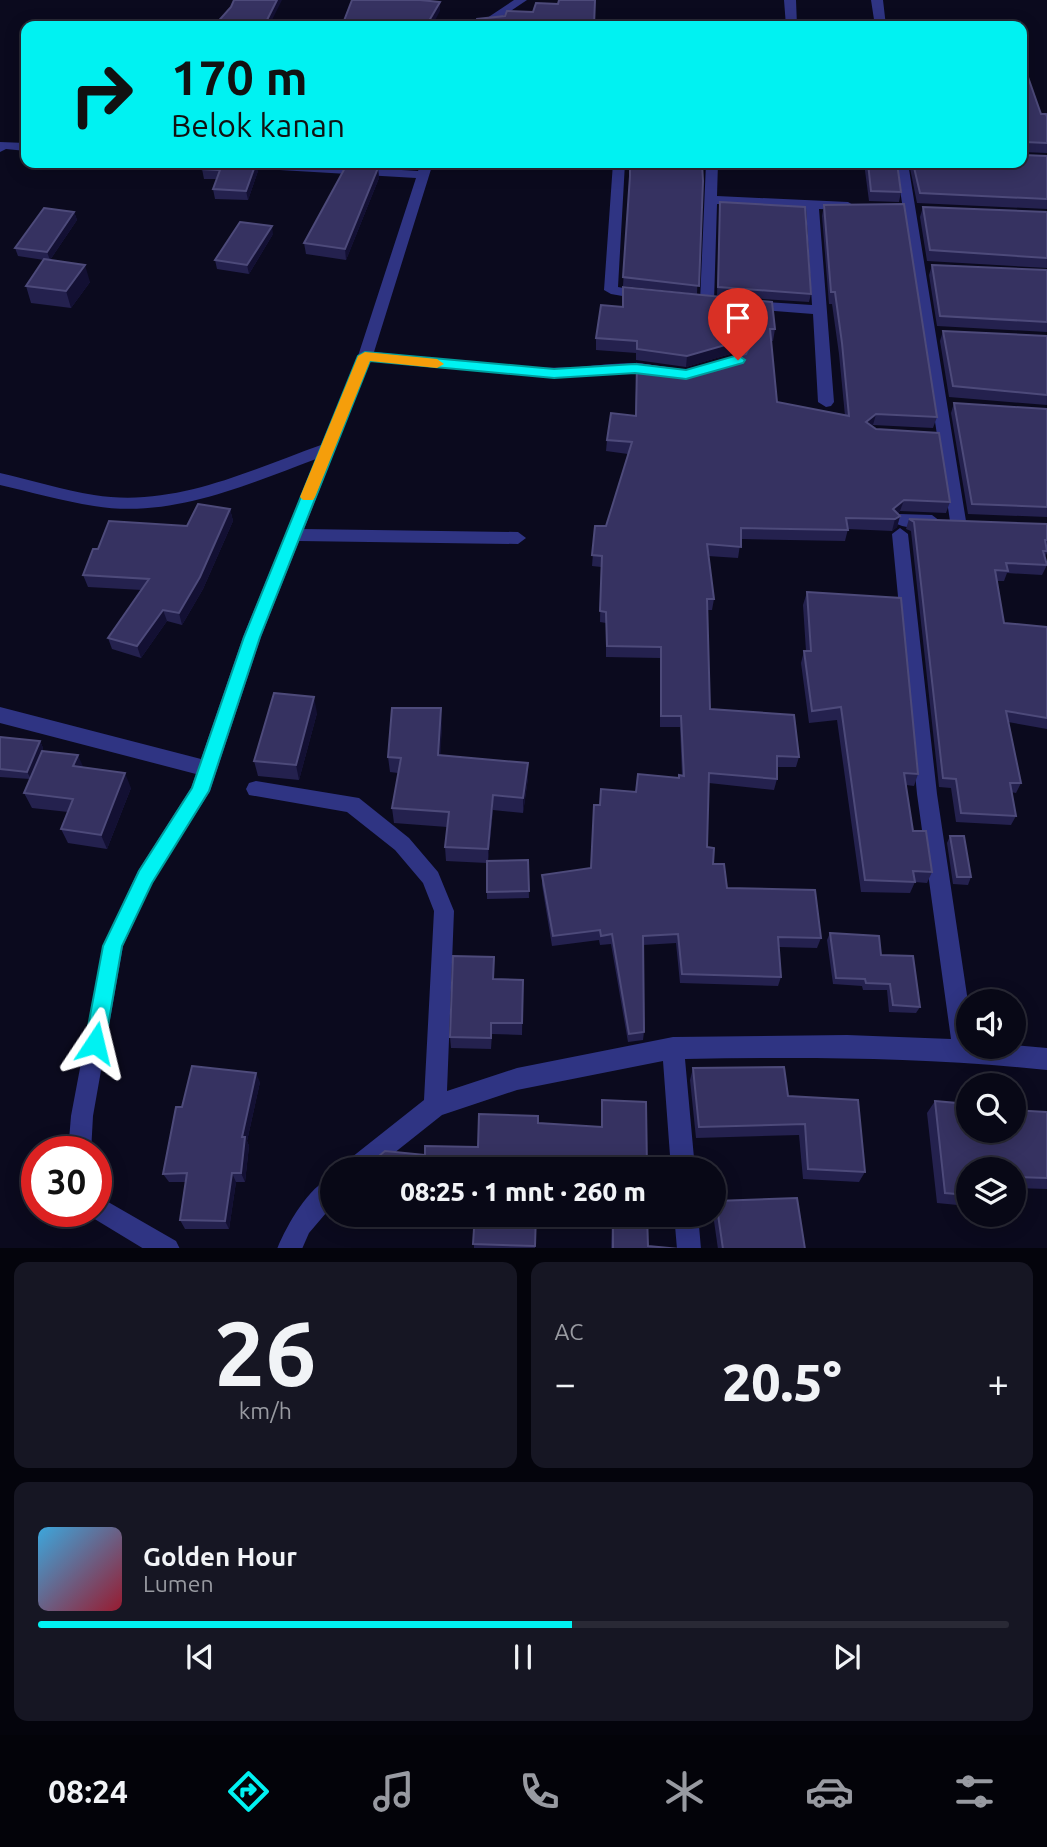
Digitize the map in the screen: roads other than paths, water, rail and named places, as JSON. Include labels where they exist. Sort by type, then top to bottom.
[{"type":"street","points":[[489,21],[521,0]]},
{"type":"street","points":[[790,0],[792,21]]},
{"type":"street","points":[[877,0],[880,21]]},
{"type":"street","points":[[1,146],[21,147]]},
{"type":"street","points":[[82,1136],[113,946],[145,877],[200,791],[252,637],[365,356],[425,169],[392,168]]},
{"type":"street","points":[[620,168],[611,289],[619,293],[659,298]]},
{"type":"street","points":[[712,168],[714,302],[820,310]]},
{"type":"street","points":[[903,168],[909,208],[925,267],[946,405],[936,437],[964,522],[900,527],[927,794],[956,995]]},
{"type":"street","points":[[712,200],[868,207]]},
{"type":"street","points":[[812,204],[827,402]]},
{"type":"street","points":[[365,356],[554,373],[635,368],[669,373]]},
{"type":"street","points":[[0,479],[96,501],[157,502],[184,498],[238,482],[326,449]]},
{"type":"street","points":[[292,535],[518,538]]},
{"type":"street","points":[[0,715],[208,769]]},
{"type":"street","points":[[256,789],[352,804],[402,844],[431,878],[444,911],[435,1106]]},
{"type":"street","points":[[370,1157],[435,1106],[517,1079],[673,1048],[847,1046],[956,1050]]},
{"type":"street","points":[[673,1048],[681,1157]]},
{"type":"street","points":[[1026,1057],[1047,1059]]},
{"type":"street","points":[[289,1248],[301,1225],[320,1203]]},
{"type":"street","points":[[112,1216],[168,1248]]},
{"type":"street","points":[[687,1227],[689,1248]]}]
